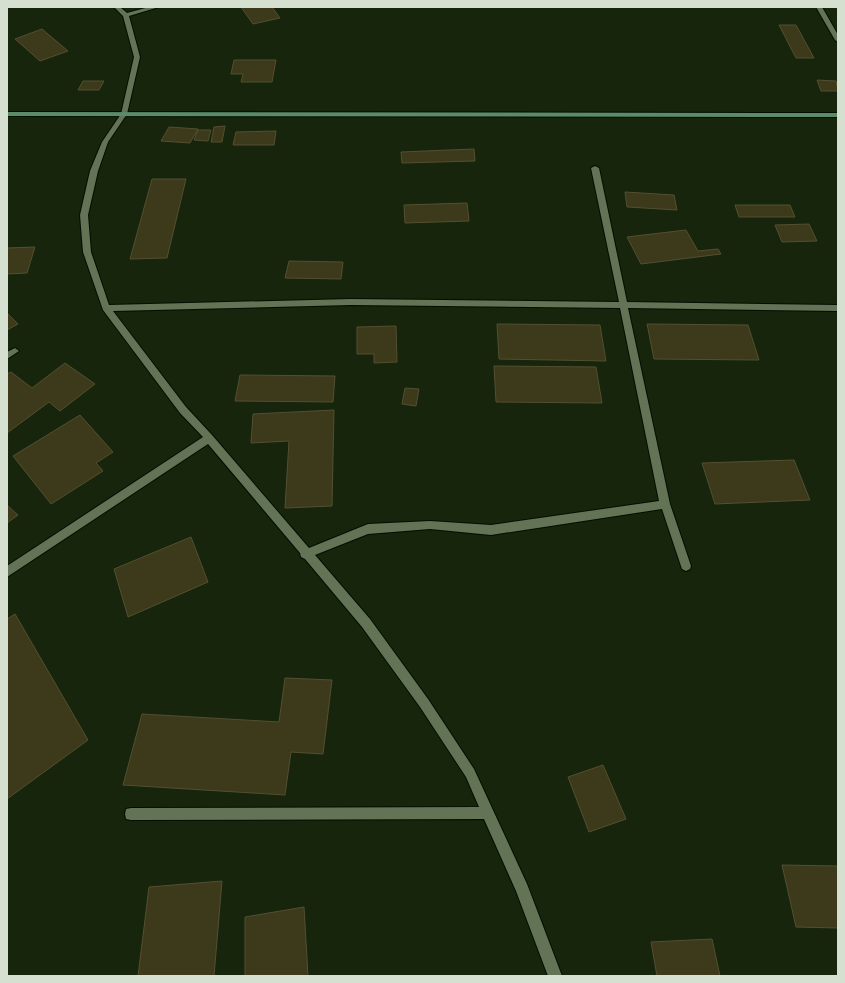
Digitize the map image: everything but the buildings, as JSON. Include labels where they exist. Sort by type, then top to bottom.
[{"type":"street","points":[[117,7],[126,15],[137,57],[124,114],[106,142],[94,171],[84,215],[87,252],[106,308],[183,410],[209,438],[305,554],[366,624],[424,703],[470,773],[522,889],[555,976]]},
{"type":"street","points":[[126,15],[156,7]]},
{"type":"street","points":[[819,7],[838,40]]},
{"type":"street","points":[[7,114],[838,115]]},
{"type":"street","points":[[595,168],[665,504],[686,566]]},
{"type":"street","points":[[106,308],[351,302],[838,308]]},
{"type":"street","points":[[7,356],[15,351]]},
{"type":"street","points":[[7,572],[209,438]]},
{"type":"street","points":[[305,554],[368,529],[430,525],[491,530],[665,504]]},
{"type":"street","points":[[131,814],[488,813]]}]
